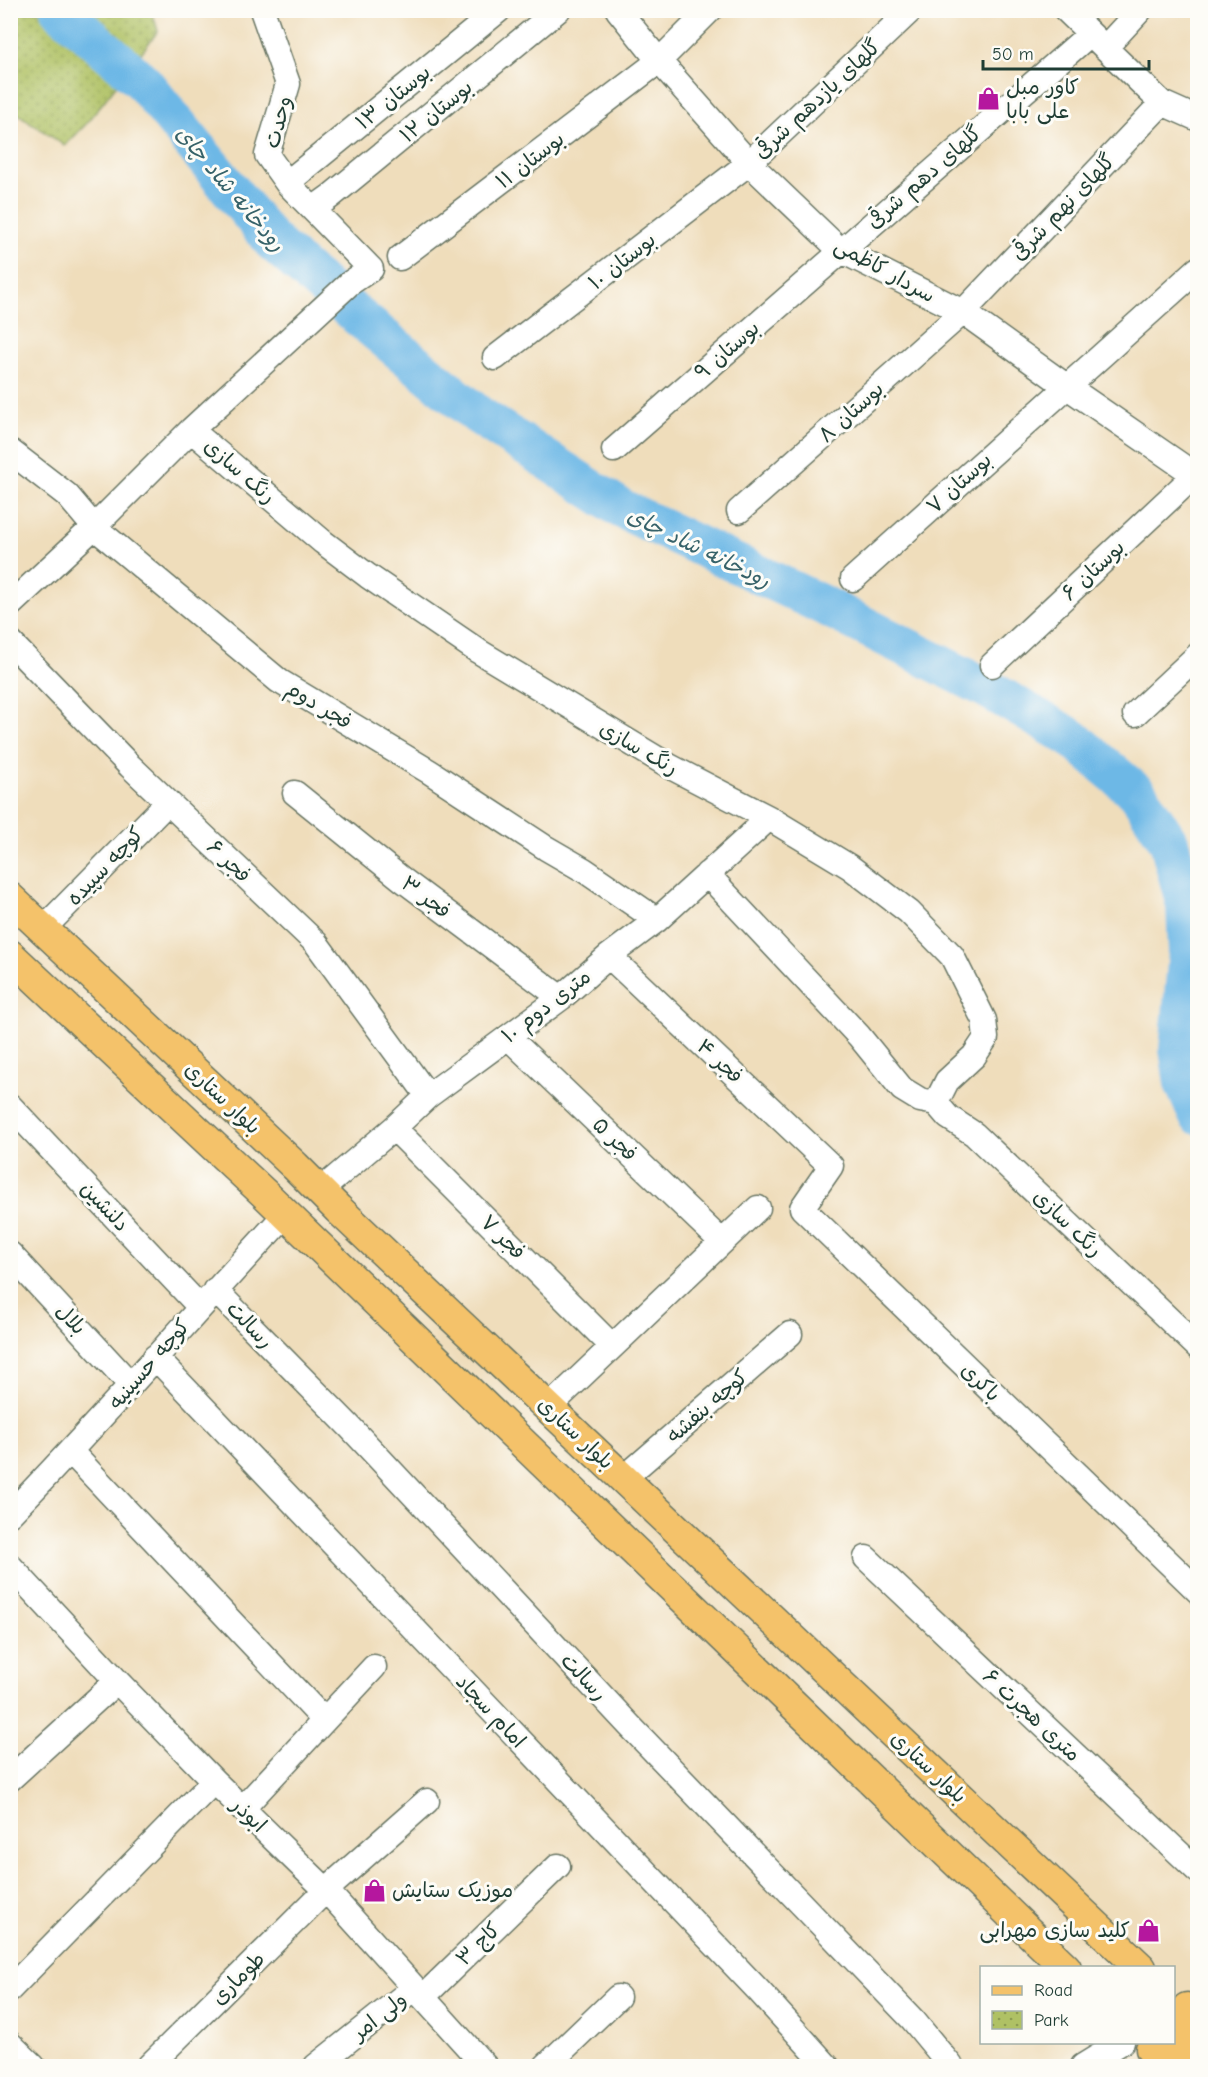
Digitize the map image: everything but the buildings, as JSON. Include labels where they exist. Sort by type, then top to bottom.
[{"type":"main road","name":"بلوار ستاری","points":[[10,898],[296,1166],[1139,1966]]},
{"type":"main road","name":"بلوار ستاری","points":[[10,955],[276,1205],[1064,1966]]},
{"type":"main road","points":[[276,1205],[266,1183],[270,1175],[277,1169],[296,1166]]},
{"type":"main road","points":[[311,1240],[328,1239],[339,1225],[329,1199]]},
{"type":"main road","points":[[1155,2053],[1185,2047],[1190,2041],[1188,2005]]},
{"type":"street","name":"وحدت","points":[[192,430],[350,283],[371,269],[287,183],[267,155],[288,84],[262,10]]},
{"type":"street","name":"بوستان ۱۳","points":[[287,183],[499,10]]},
{"type":"street","name":"بوستان ۱۲","points":[[313,209],[558,10]]},
{"type":"street","name":"سردار کاظمی","points":[[618,10],[748,163],[840,250],[963,312],[1196,475]]},
{"type":"street","name":"بوستان ۱۱","points":[[400,258],[659,61],[710,10]]},
{"type":"street","name":"گلهای یازدهم شرقی","points":[[748,163],[911,10]]},
{"type":"street","points":[[1066,10],[1162,103],[1197,119]]},
{"type":"street","name":"گلهای دهم شرقی","points":[[840,250],[1097,41],[1140,10]]},
{"type":"street","name":"گلهای نهم شرقی","points":[[963,312],[1162,103]]},
{"type":"street","name":"بوستان ۱۰","points":[[495,358],[748,163]]},
{"type":"street","name":"بوستان ۹","points":[[614,450],[840,250]]},
{"type":"street","name":"بوستان ۷","points":[[853,579],[1197,269]]},
{"type":"street","name":"بوستان ۸","points":[[739,512],[963,312]]},
{"type":"street","points":[[10,605],[94,527],[192,430]]},
{"type":"street","name":"رنگ سازی","points":[[192,430],[323,542],[368,576],[478,651],[671,767],[769,818],[859,873],[909,912],[952,956],[984,1020],[986,1038],[974,1056],[947,1081],[936,1102]]},
{"type":"street","name":"فجر دوم","points":[[10,451],[67,495],[94,527],[279,681],[430,772],[546,848],[584,870],[657,920]]},
{"type":"street","name":"بوستان ۶","points":[[992,665],[1196,475]]},
{"type":"street","name":"فجر ۶","points":[[10,642],[130,766],[316,943],[428,1096]]},
{"type":"street","points":[[1135,714],[1197,655]]},
{"type":"street","name":"فجر ۳","points":[[295,793],[403,880],[561,998]]},
{"type":"street","name":"کوچه سپیده","points":[[43,929],[168,802]]},
{"type":"street","name":"۱۰ متری دوم","points":[[329,1199],[394,1128],[428,1096],[561,998],[609,956],[657,920],[769,818]]},
{"type":"street","name":"رنگ سازی","points":[[707,874],[859,1036],[902,1089],[920,1100],[936,1102],[948,1117],[982,1142],[1197,1347]]},
{"type":"street","name":"فجر ۴","points":[[609,956],[831,1166]]},
{"type":"street","name":"فجر ۵","points":[[508,1037],[722,1242]]},
{"type":"street","name":"دلنشین","points":[[10,1106],[208,1298]]},
{"type":"street","name":"فجر ۷","points":[[394,1128],[612,1346]]},
{"type":"street","name":"باکری","points":[[831,1166],[802,1208],[1197,1591]]},
{"type":"street","name":"کوچه حسینیه","points":[[10,1514],[71,1452],[208,1298],[276,1205]]},
{"type":"street","points":[[549,1407],[758,1208]]},
{"type":"street","name":"بلال","points":[[10,1254],[131,1385]]},
{"type":"street","name":"رسالت","points":[[208,1298],[349,1426],[637,1733],[905,2012],[951,2067]]},
{"type":"street","name":"کوچه بنفشه","points":[[624,1478],[790,1334]]},
{"type":"street","name":"امام سجاد","points":[[155,1356],[759,1991],[827,2067]]},
{"type":"street","points":[[71,1452],[324,1720]]},
{"type":"street","name":"۶ متری هجرت","points":[[867,1558],[1197,1871]]},
{"type":"street","name":"ابوذر","points":[[10,1566],[117,1681],[242,1809],[326,1890],[485,2067]]},
{"type":"street","points":[[242,1809],[375,1667]]},
{"type":"street","points":[[10,1779],[117,1681]]},
{"type":"street","points":[[10,1989],[214,1780]]},
{"type":"street","name":"طوماری","points":[[149,2067],[326,1890],[427,1801]]},
{"type":"street","name":"کاج ۳","points":[[418,1992],[558,1866]]},
{"type":"street","name":"ولی امر","points":[[316,2067],[418,1992]]},
{"type":"street","points":[[546,2067],[618,1997]]},
{"type":"street","points":[[10,2044],[33,2067]]},
{"type":"street","points":[[1094,2064],[1121,2044]]},
{"type":"green space","points":[[10,11],[152,11],[158,31],[88,122],[65,146],[11,109]]},
{"type":"waterway","name":"رودخانه شاد چای","points":[[60,10],[142,81],[272,241],[349,309],[478,415],[622,509],[831,609],[986,688],[1072,738],[1138,794],[1169,842],[1186,905],[1188,952],[1179,1049],[1184,1083],[1198,1115]]},
{"type":"place","name":"کاور مبل علی بابا","points":[[988,99]]},
{"type":"place","name":"موزیک ستایش","points":[[374,1890]]},
{"type":"place","name":"کلید سازی مهرابی","points":[[1148,1930]]}]
